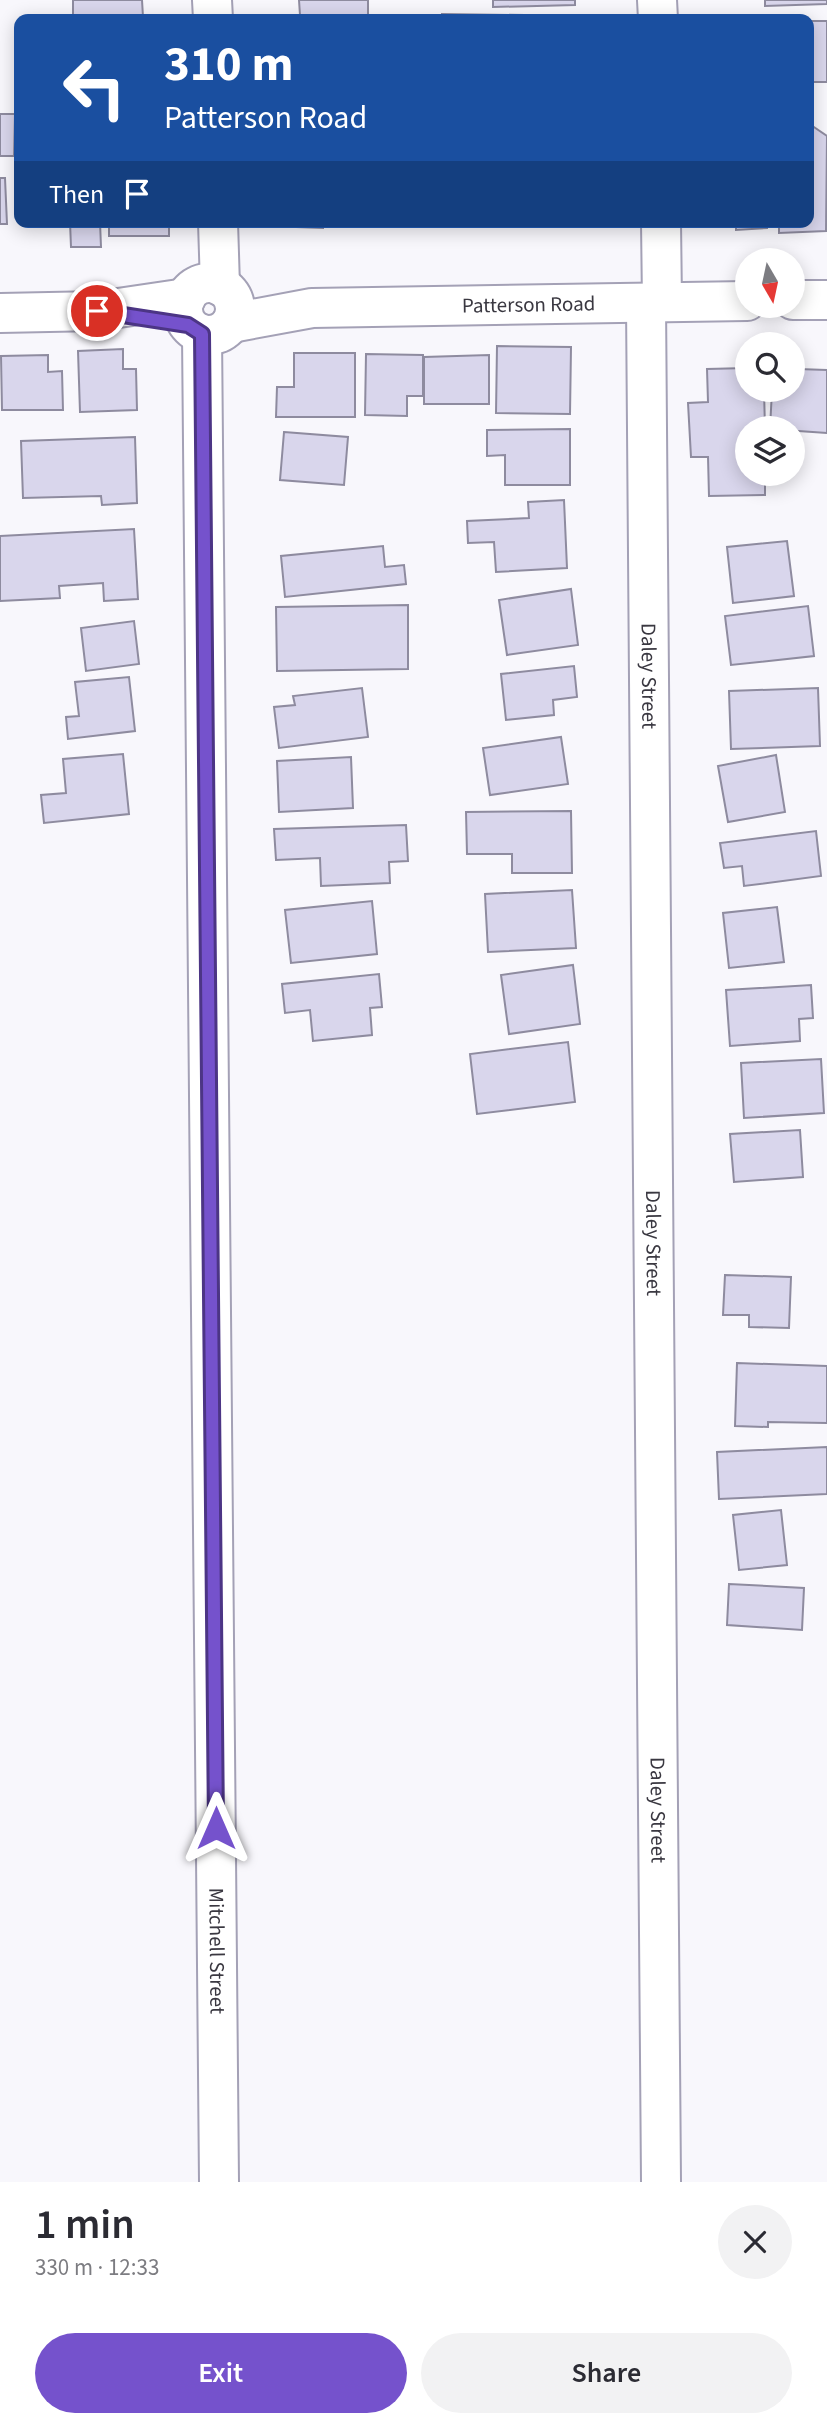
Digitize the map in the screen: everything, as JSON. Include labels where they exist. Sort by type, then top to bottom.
[{"type":"street","name":"Mitchell Street","points":[[217,228],[209,310],[219,2182]]},
{"type":"street","name":"Daley Street","points":[[660,228],[654,302],[661,2182]]},
{"type":"street","points":[[805,300],[827,300]]},
{"type":"street","name":"Patterson Road","points":[[0,313],[735,301]]},
{"type":"building","points":[[73,0],[142,0],[143,14],[73,14]]},
{"type":"building","points":[[299,0],[368,0],[368,14],[300,14]]},
{"type":"building","points":[[493,0],[575,0],[575,5],[493,7]]},
{"type":"building","points":[[765,0],[827,0],[827,4],[765,6]]},
{"type":"building","points":[[814,21],[827,21],[827,82],[814,82]]},
{"type":"building","points":[[0,114],[14,114],[14,156],[0,156]]},
{"type":"building","points":[[814,127],[827,136],[826,231],[779,233],[779,228],[814,228]]},
{"type":"building","points":[[0,178],[5,178],[7,224],[0,224]]},
{"type":"building","points":[[70,228],[100,228],[101,247],[71,247]]},
{"type":"building","points":[[109,228],[169,228],[169,236],[109,236]]},
{"type":"building","points":[[736,228],[767,228],[736,230]]},
{"type":"building","points":[[497,346],[571,347],[570,414],[496,413]]},
{"type":"building","points":[[123,349],[123,369],[136,369],[137,410],[80,412],[78,351]]},
{"type":"building","points":[[294,353],[355,353],[355,417],[276,417],[277,387],[294,387]]},
{"type":"building","points":[[366,354],[423,355],[423,396],[407,396],[407,416],[365,415]]},
{"type":"building","points":[[48,355],[48,372],[62,371],[63,410],[2,410],[1,356]]},
{"type":"building","points":[[489,355],[489,404],[424,404],[424,357]]},
{"type":"building","points":[[735,368],[735,402],[764,402],[765,416],[735,416],[735,486],[765,486],[765,495],[709,496],[708,457],[691,457],[688,403],[708,402],[707,369]]},
{"type":"building","points":[[805,369],[827,370],[827,433],[805,431],[805,416],[771,416],[771,402],[805,402]]},
{"type":"building","points":[[570,429],[570,485],[505,485],[505,455],[487,456],[487,430]]},
{"type":"building","points":[[284,432],[348,437],[344,485],[280,480]]},
{"type":"building","points":[[135,437],[137,503],[102,505],[101,496],[23,498],[21,441]]},
{"type":"building","points":[[564,500],[567,568],[496,572],[494,542],[468,543],[467,521],[529,518],[528,502]]},
{"type":"building","points":[[134,529],[138,599],[104,601],[103,583],[59,586],[60,598],[0,601],[0,536]]},
{"type":"building","points":[[787,541],[794,596],[733,603],[727,547]]},
{"type":"building","points":[[383,546],[385,567],[404,565],[406,584],[285,597],[281,556]]},
{"type":"building","points":[[571,589],[578,645],[507,655],[499,600]]},
{"type":"building","points":[[408,605],[408,669],[277,671],[276,607]]},
{"type":"building","points":[[808,606],[814,656],[731,665],[725,616]]},
{"type":"building","points":[[134,621],[139,664],[86,671],[81,628]]},
{"type":"building","points":[[574,666],[577,697],[553,700],[554,715],[506,720],[501,674]]},
{"type":"building","points":[[129,677],[135,731],[68,739],[66,717],[79,716],[75,682]]},
{"type":"building","points":[[362,688],[368,737],[279,748],[274,707],[295,705],[293,696]]},
{"type":"building","points":[[818,688],[820,746],[731,749],[729,691]]},
{"type":"building","points":[[561,737],[568,784],[490,795],[483,748]]},
{"type":"building","points":[[123,754],[129,814],[44,823],[41,795],[66,793],[63,759]]},
{"type":"building","points":[[776,755],[785,812],[728,822],[718,766]]},
{"type":"building","points":[[351,757],[353,808],[279,812],[277,761]]},
{"type":"building","points":[[571,811],[572,873],[512,873],[512,854],[467,854],[466,812]]},
{"type":"building","points":[[406,825],[408,861],[389,862],[390,883],[321,886],[320,858],[276,860],[274,829]]},
{"type":"building","points":[[816,831],[821,876],[744,886],[742,866],[724,868],[720,843]]},
{"type":"building","points":[[572,890],[576,948],[488,952],[485,894]]},
{"type":"building","points":[[372,901],[377,954],[291,963],[285,910]]},
{"type":"building","points":[[777,907],[784,962],[729,968],[723,913]]},
{"type":"building","points":[[573,965],[580,1024],[509,1034],[501,975]]},
{"type":"building","points":[[379,974],[382,1007],[370,1008],[372,1035],[313,1041],[310,1010],[285,1013],[282,984]]},
{"type":"building","points":[[811,985],[813,1018],[799,1019],[800,1041],[730,1046],[726,990]]},
{"type":"building","points":[[568,1042],[575,1102],[477,1114],[470,1054]]},
{"type":"building","points":[[821,1059],[824,1113],[744,1118],[741,1063]]},
{"type":"building","points":[[800,1130],[803,1177],[734,1182],[730,1134]]},
{"type":"building","points":[[725,1275],[791,1277],[789,1328],[749,1327],[749,1315],[723,1315]]},
{"type":"building","points":[[737,1363],[827,1366],[827,1423],[768,1422],[768,1427],[735,1426]]},
{"type":"building","points":[[827,1447],[827,1494],[719,1499],[717,1452]]},
{"type":"building","points":[[781,1510],[787,1565],[739,1570],[733,1515]]},
{"type":"building","points":[[729,1584],[804,1588],[802,1630],[727,1625]]},
{"type":"route","points":[[97,311],[188,325],[202,334],[216,1828]]}]
